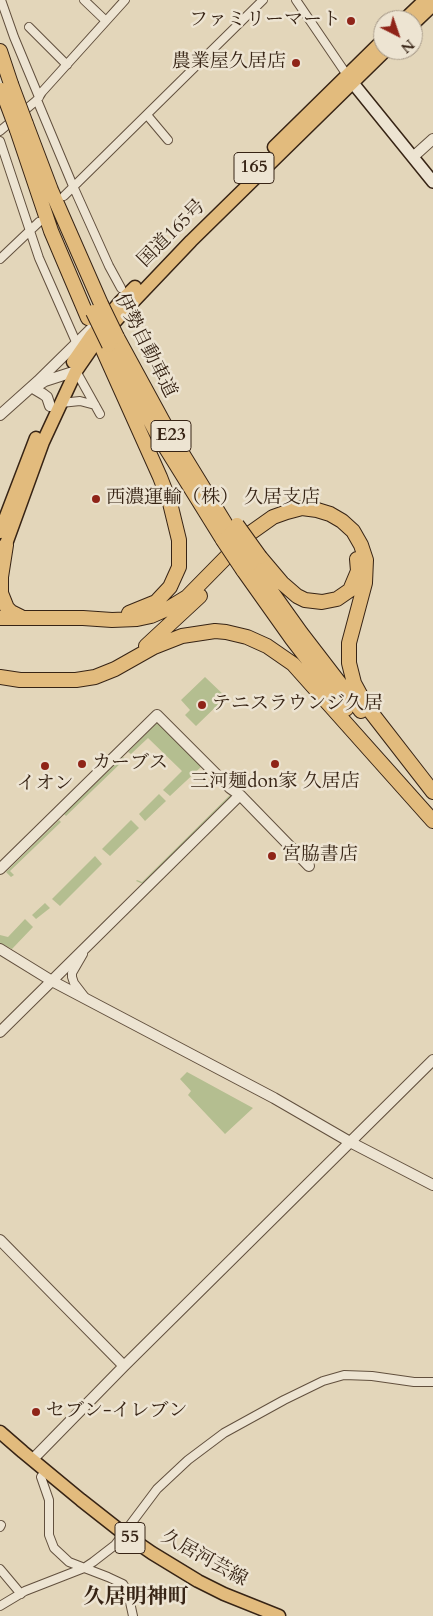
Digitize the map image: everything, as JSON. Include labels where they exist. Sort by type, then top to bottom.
[{"type":"highway","name":"伊勢自動車道","points":[[0,51],[4,86],[21,127],[41,194],[94,312],[156,432],[330,671],[433,800]]},
{"type":"highway","name":"伊勢自動車道","points":[[110,344],[166,427],[230,533]]},
{"type":"highway","points":[[110,344],[170,503],[179,540],[180,554],[176,577],[163,596],[148,606],[112,620]]},
{"type":"highway","points":[[0,618],[112,620],[138,619],[151,616],[179,602],[198,587],[249,534],[273,517],[302,508],[317,510],[336,517],[353,531],[361,545],[366,560],[365,583],[349,643],[349,663],[354,683],[367,707],[433,792]]},
{"type":"highway","points":[[132,658],[184,611],[254,540],[277,524],[291,518],[312,517],[336,526],[344,533],[354,549],[357,557],[358,572],[350,590],[344,595],[329,602],[314,602],[297,596],[282,583],[252,564]]},
{"type":"highway","points":[[6,545],[1,576],[1,593],[7,608],[21,618]]},
{"type":"highway","name":"伊勢自動車道","points":[[252,564],[321,678],[433,817]]},
{"type":"highway","points":[[0,677],[29,681],[76,680],[94,677],[108,672],[154,646],[182,636],[203,632],[226,632],[258,641],[293,664],[433,821]]},
{"type":"main road","name":"国道165号","points":[[70,372],[131,304],[350,79],[373,52]]},
{"type":"main road","name":"国道165号","points":[[0,532],[26,459],[82,347],[121,301],[350,79],[374,60]]},
{"type":"main road","points":[[350,79],[433,182]]},
{"type":"main road","name":"国道165号","points":[[0,562],[55,404]]},
{"type":"main road","name":"久居河芸線","points":[[0,1432],[123,1533],[170,1564],[224,1594],[279,1616]]},
{"type":"street","points":[[1,0],[73,186],[121,288]]},
{"type":"street","points":[[84,0],[106,22]]},
{"type":"street","points":[[0,131],[38,98],[125,0]]},
{"type":"street","points":[[64,196],[263,0]]},
{"type":"street","points":[[296,0],[350,79]]},
{"type":"street","points":[[29,26],[67,65]]},
{"type":"street","points":[[148,115],[168,140]]},
{"type":"street","points":[[413,157],[433,139]]},
{"type":"street","points":[[0,141],[39,258],[69,322],[76,342]]},
{"type":"street","points":[[0,259],[38,222]]},
{"type":"street","points":[[0,415],[121,301]]},
{"type":"street","points":[[35,384],[70,372],[100,414]]},
{"type":"street","points":[[35,384],[55,404],[80,401],[95,405]]},
{"type":"street","points":[[0,869],[157,714],[309,866]]},
{"type":"street","points":[[0,1032],[240,795]]},
{"type":"street","points":[[85,998],[74,983],[72,973],[88,946]]},
{"type":"street","points":[[0,949],[52,981],[274,1098],[350,1142],[433,1185]]},
{"type":"street","points":[[32,1460],[124,1366],[433,1060]]},
{"type":"street","points":[[0,1240],[124,1366]]},
{"type":"street","points":[[0,1606],[21,1594],[84,1568],[115,1545],[156,1489],[188,1460],[224,1433],[323,1381],[344,1375],[433,1382]]},
{"type":"street","points":[[45,1470],[41,1478],[48,1500],[50,1540],[54,1548],[75,1565],[123,1584],[128,1593],[133,1616]]},
{"type":"street","points":[[0,1570],[21,1594]]},
{"type":"green space","name":"テニスラウンジ久居","points":[[205,677],[226,697],[196,726],[185,715],[190,710],[181,700]]},
{"type":"green space","points":[[160,720],[237,796],[143,884],[136,881],[142,882],[230,795],[201,767],[170,796],[163,790],[182,771],[148,738],[131,754],[128,752]]},
{"type":"green space","points":[[123,757],[125,759],[66,816],[64,814]]},
{"type":"green space","points":[[159,794],[166,801],[145,821],[139,814]]},
{"type":"green space","points":[[59,820],[61,822],[10,871],[14,875],[11,877],[6,872]]},
{"type":"green space","points":[[131,820],[139,828],[110,856],[102,849]]},
{"type":"green space","points":[[95,856],[102,864],[60,906],[52,899]]},
{"type":"green space","points":[[45,903],[50,908],[36,919],[32,915]]},
{"type":"green space","points":[[25,919],[33,927],[12,949],[0,943],[0,935],[8,937]]},
{"type":"green space","points":[[187,1072],[253,1108],[225,1134],[188,1095],[191,1091],[180,1079]]},
{"type":"place","name":"ファミリーマート","points":[[351,21]]},
{"type":"place","name":"農業屋久居店","points":[[296,63]]},
{"type":"place","name":"西濃運輸（株） 久居支店","points":[[96,499]]},
{"type":"place","name":"テニスラウンジ久居","points":[[202,705]]},
{"type":"place","name":"カーブス","points":[[82,764]]},
{"type":"place","name":"三河麺don家 久居店","points":[[275,764]]},
{"type":"place","name":"イオン","points":[[45,766]]},
{"type":"place","name":"宮脇書店","points":[[272,856]]},
{"type":"place","name":"セブン-イレブン","points":[[36,1412]]},
{"type":"district","name":"久居明神町","points":[[136,1598]]}]
